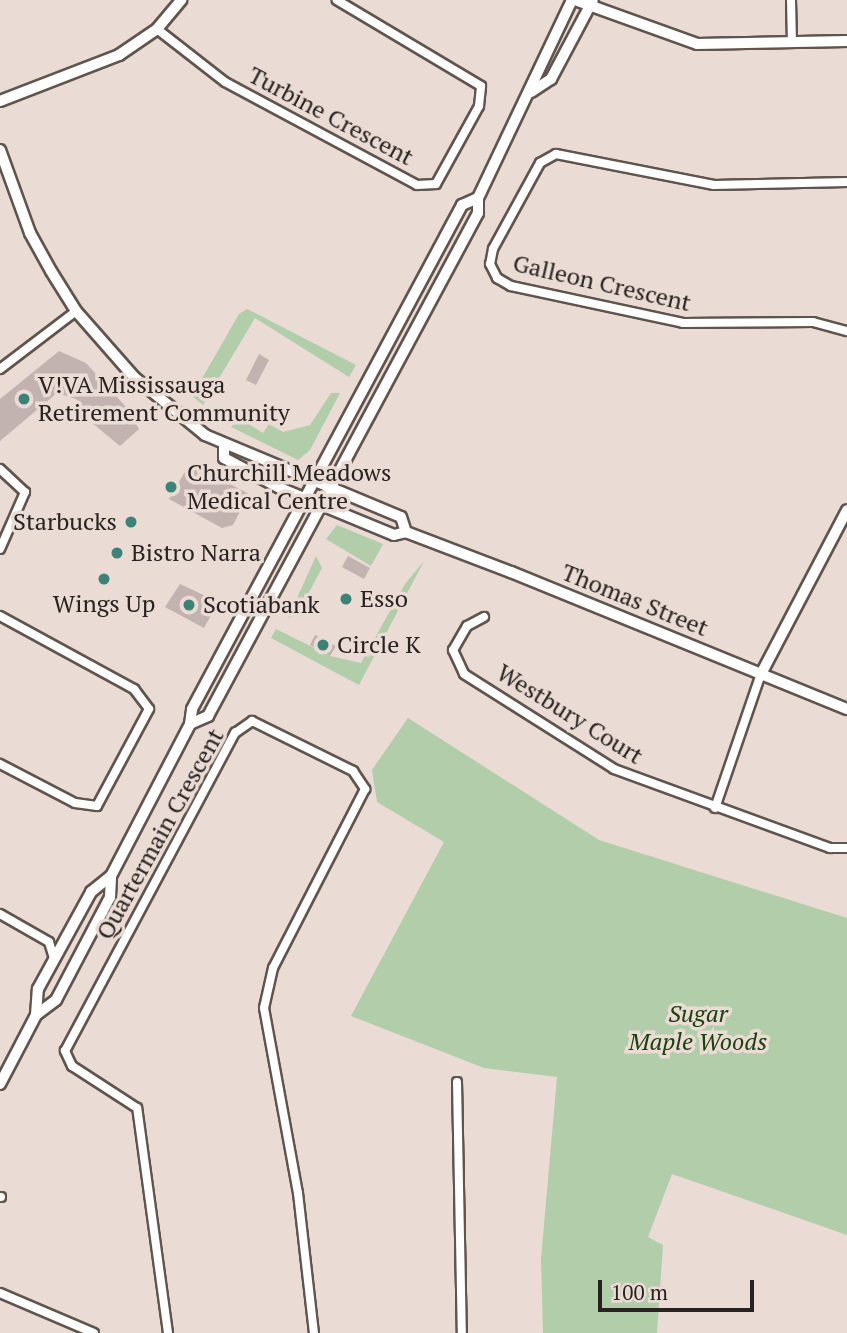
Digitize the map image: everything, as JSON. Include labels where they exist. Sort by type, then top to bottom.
[{"type":"main road","points":[[0,101],[88,71],[157,29],[181,0]]},
{"type":"main road","points":[[190,724],[208,716],[478,213],[478,198],[531,92],[534,71],[574,0],[591,3],[697,44],[847,41]]},
{"type":"main road","points":[[531,92],[551,79],[591,3]]},
{"type":"main road","name":"Thomas Street","points":[[0,150],[30,233],[76,311],[169,410],[223,445],[234,443],[313,482],[401,517],[407,532]]},
{"type":"main road","points":[[36,1016],[38,989],[54,958],[91,892],[111,876],[190,724],[191,709],[462,205],[478,198]]},
{"type":"main road","name":"Thomas Street","points":[[223,445],[224,458],[304,498],[394,535],[407,532],[847,709]]},
{"type":"main road","points":[[761,674],[847,510]]},
{"type":"main road","points":[[0,1084],[36,1016],[56,1000],[110,897],[111,876]]},
{"type":"street","name":"Turbine Crescent","points":[[157,29],[225,82],[416,185],[436,184],[479,106],[481,86],[337,0]]},
{"type":"street","points":[[791,0],[792,43]]},
{"type":"street","name":"Galleon Crescent","points":[[847,182],[715,185],[556,154],[540,163],[493,249],[490,264],[497,278],[511,286],[683,323],[813,322],[847,331]]},
{"type":"street","points":[[0,369],[76,311]]},
{"type":"street","points":[[0,469],[25,492],[0,549]]},
{"type":"street","points":[[0,616],[134,689],[149,709],[97,806],[75,803],[0,764]]},
{"type":"street","name":"Westbury Court","points":[[484,617],[459,635],[453,650],[464,674],[614,769],[830,848],[847,848]]},
{"type":"street","points":[[715,808],[761,674]]},
{"type":"street","name":"Quartermain Crescent","points":[[168,1333],[137,1108],[72,1066],[65,1051],[235,733],[252,721],[353,771],[365,789],[278,959],[264,1008],[296,1180],[314,1333]]},
{"type":"street","points":[[0,914],[49,942],[54,958]]},
{"type":"street","points":[[49,942],[68,934]]},
{"type":"street","points":[[457,1082],[462,1333]]},
{"type":"street","points":[[0,1293],[94,1333]]},
{"type":"green space","points":[[247,309],[356,365],[349,377],[255,318],[203,405],[192,396],[239,314]]},
{"type":"green space","points":[[331,393],[340,393],[310,450],[298,460],[231,427],[245,412],[244,421],[263,433],[269,424],[283,432],[310,425]]},
{"type":"green space","points":[[337,525],[383,544],[371,566],[326,539]]},
{"type":"green space","points":[[316,556],[322,568],[297,615],[288,618]]},
{"type":"green space","points":[[424,561],[359,685],[271,638],[276,629],[330,656],[361,663],[405,584]]},
{"type":"green space","name":"Sugar Maple Woods","points":[[408,718],[599,840],[847,918],[847,1235],[672,1174],[648,1237],[663,1245],[657,1333],[543,1333],[541,1259],[557,1077],[484,1068],[351,1016],[444,842],[377,802],[372,770]]},
{"type":"building","name":"V!VA Mississauga Retirement Community","points":[[59,351],[86,363],[127,408],[139,429],[120,446],[91,422],[76,399],[57,393],[0,441],[0,399]]},
{"type":"building","points":[[259,354],[269,360],[256,385],[246,380]]},
{"type":"building","points":[[190,463],[249,494],[233,525],[222,528],[169,499]]},
{"type":"building","name":"Circle K","points":[[348,556],[370,568],[364,579],[342,567]]},
{"type":"building","name":"Scotiabank","points":[[180,584],[212,599],[216,606],[204,628],[165,607]]},
{"type":"building","name":"Circle K","points":[[315,635],[336,646],[330,656],[310,645]]},
{"type":"place","name":"V!VA Mississauga Retirement Community","points":[[24,399]]},
{"type":"place","name":"Churchill Meadows Medical Centre","points":[[171,487]]},
{"type":"place","name":"Starbucks","points":[[131,522]]},
{"type":"place","name":"Bistro Narra","points":[[117,553]]},
{"type":"place","name":"Wings Up","points":[[104,579]]},
{"type":"place","name":"Esso","points":[[346,599]]},
{"type":"place","name":"Scotiabank","points":[[189,605]]},
{"type":"place","name":"Circle K","points":[[323,645]]}]
